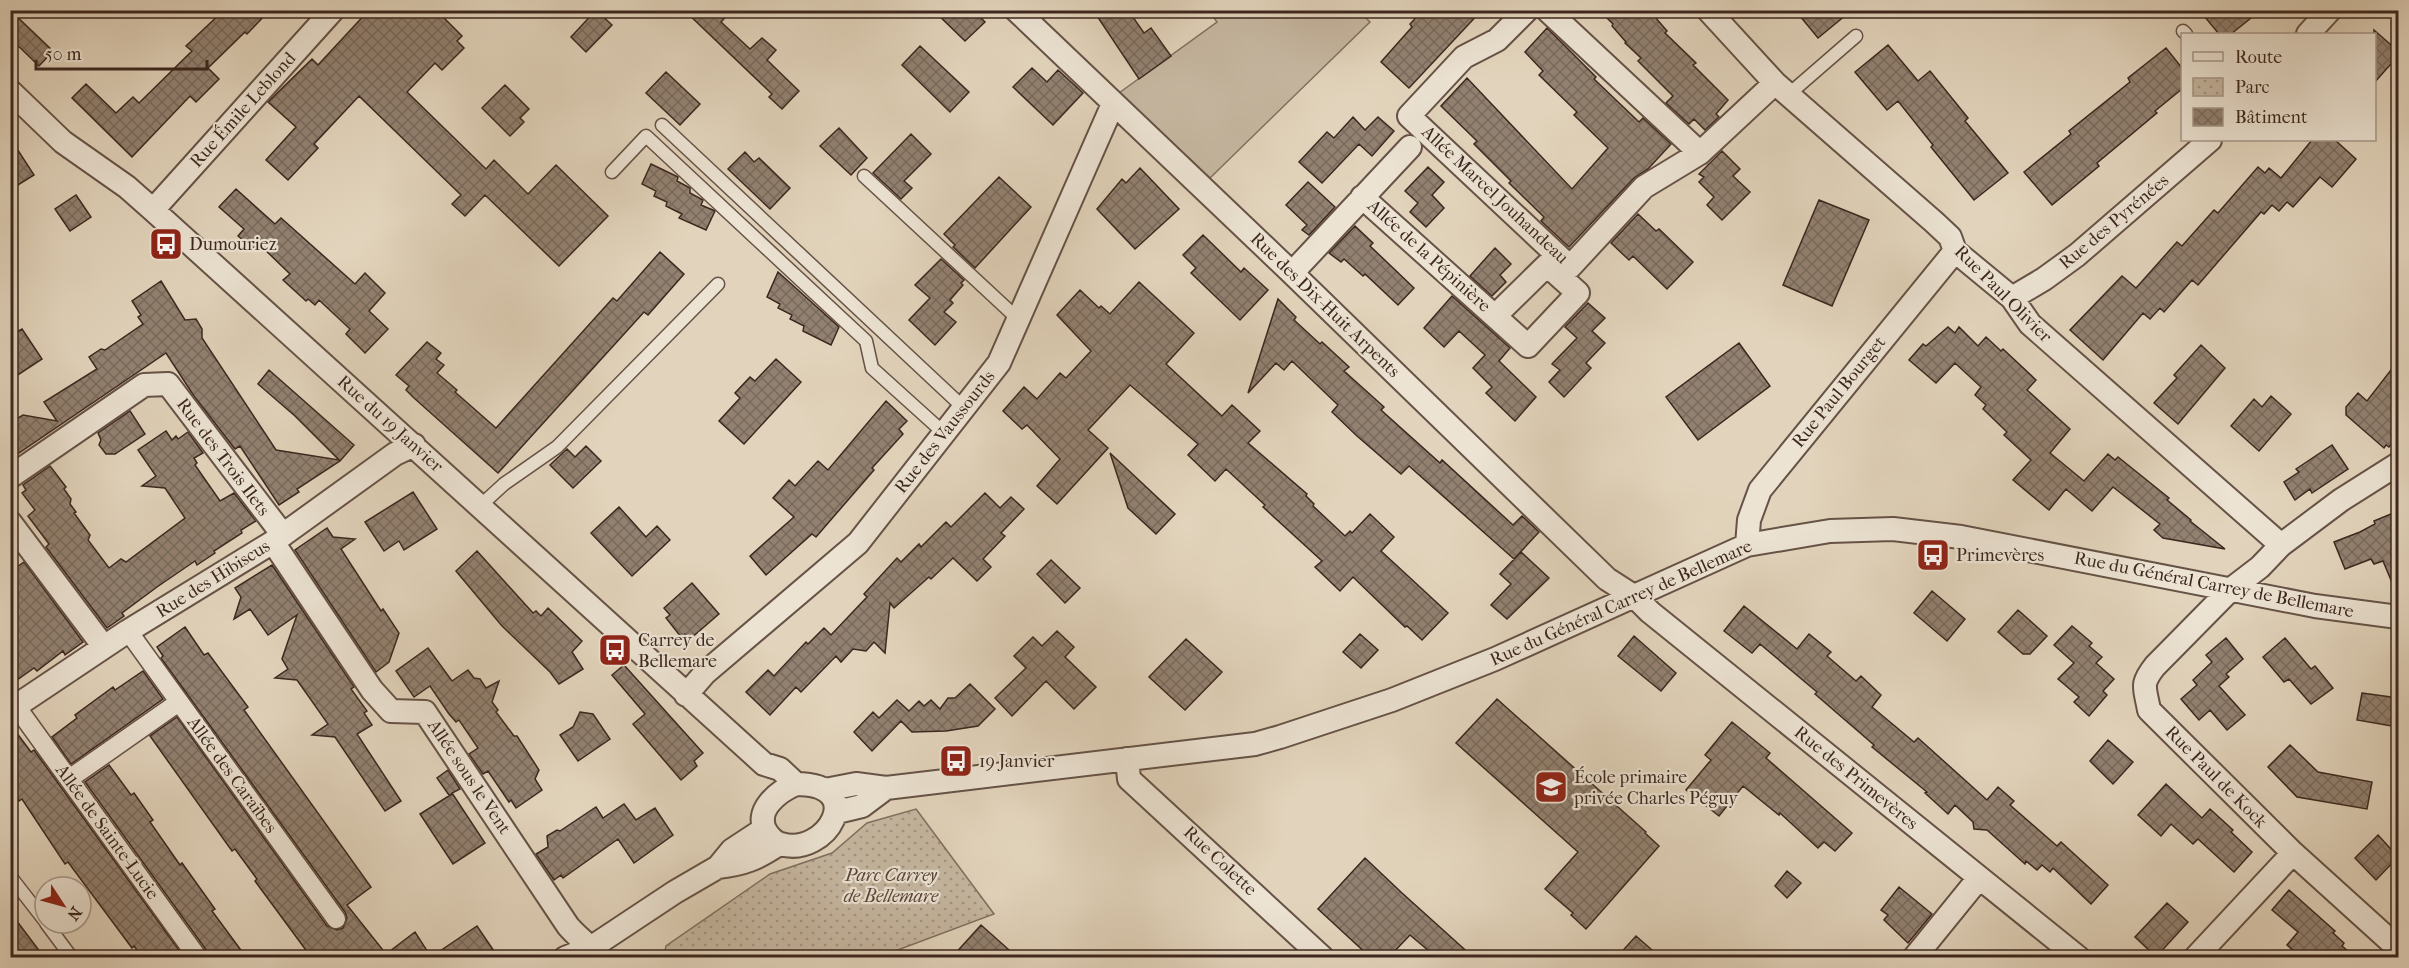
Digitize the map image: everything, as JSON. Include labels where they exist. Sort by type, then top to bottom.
[{"type":"street","name":"Rue Émile Leblond","points":[[153,210],[333,10]]},
{"type":"street","name":"Rue des Dix-Huit Arpents","points":[[1016,10],[1292,273],[1607,579],[1635,597]]},
{"type":"street","name":"Allée Marcel Jouhandeau","points":[[1527,10],[1497,40],[1464,57],[1409,116],[1570,267],[1644,187],[1700,153],[1782,89]]},
{"type":"street","points":[[1548,10],[1700,153]]},
{"type":"street","name":"Rue Paul Olivier","points":[[1708,10],[1782,89],[1950,237],[1955,251],[2012,298],[2030,324],[2281,545]]},
{"type":"street","points":[[2309,33],[2330,10]]},
{"type":"street","name":"Rue du 19 Janvier","points":[[10,91],[63,141],[127,187],[153,210],[764,764],[780,769],[796,784]]},
{"type":"street","name":"Rue des Vaussourds","points":[[686,694],[705,673],[858,543],[999,363],[1113,104]]},
{"type":"street","name":"Rue des Pyrénées","points":[[2012,298],[2078,255],[2209,141]]},
{"type":"street","name":"Allée de la Pépinière","points":[[1292,273],[1410,147]]},
{"type":"street","name":"Allée de la Pépinière","points":[[1362,197],[1496,316]]},
{"type":"street","name":"Rue Paul Bourget","points":[[1747,545],[1749,520],[1760,490],[1955,251]]},
{"type":"street","name":"Rue des Trois Ilets","points":[[10,477],[144,385],[168,384],[278,539]]},
{"type":"street","name":"Rue des Hibiscus","points":[[13,708],[128,631],[278,539],[395,454],[414,445]]},
{"type":"street","points":[[2230,590],[2260,567],[2281,545],[2341,500],[2398,464]]},
{"type":"street","points":[[10,522],[104,647]]},
{"type":"street","name":"Rue du Général Carrey de Bellemare","points":[[825,790],[856,784],[886,788],[1255,744],[1392,700],[1495,659],[1747,545],[1830,531],[1893,529],[1960,537],[2315,606],[2398,617]]},
{"type":"street","name":"Allée sous le Vent","points":[[278,539],[372,690],[391,711],[425,712],[568,926],[591,954]]},
{"type":"street","name":"Rue Paul de Kock","points":[[2230,590],[2145,679],[2149,710],[2293,853],[2398,948]]},
{"type":"street","name":"Rue des Primevères","points":[[1635,597],[1650,612],[2079,957]]},
{"type":"street","name":"Allée des Caraïbes","points":[[128,631],[336,919]]},
{"type":"street","points":[[69,779],[179,702]]},
{"type":"street","name":"Allée de Sainte-Lucie","points":[[13,708],[69,779],[198,957]]},
{"type":"street","name":"Rue Colette","points":[[1127,759],[1129,778],[1323,957]]},
{"type":"street","name":"Rue du 19 Janvier","points":[[764,764],[766,781],[776,796]]},
{"type":"street","points":[[796,784],[808,784],[825,790],[836,804],[837,812],[826,831],[813,841],[790,846],[772,836],[764,816],[767,806],[776,796],[796,784]]},
{"type":"street","points":[[837,812],[862,806],[886,788]]},
{"type":"street","points":[[565,957],[591,954],[675,892],[718,867],[742,865],[757,859],[772,836]]},
{"type":"street","points":[[2195,957],[2293,853]]},
{"type":"street","points":[[1914,957],[1979,878]]},
{"type":"lane","points":[[1782,89],[1856,36]]},
{"type":"lane","points":[[662,125],[964,408]]},
{"type":"lane","points":[[612,172],[646,136],[866,341],[872,368],[944,433]]},
{"type":"lane","points":[[864,176],[1018,319]]},
{"type":"lane","points":[[479,507],[504,484],[557,447],[718,285]]},
{"type":"lane","points":[[10,876],[33,905]]},
{"type":"lane","points":[[56,935],[72,957]]},
{"type":"green space","points":[[1209,11],[1359,11],[1370,22],[1210,178],[1119,93],[1217,22]]},
{"type":"green space","name":"Parc Carrey de Bellemare","points":[[916,809],[994,914],[879,957],[664,957],[666,946],[770,874],[832,853],[867,823]]},
{"type":"building","points":[[10,10],[53,51],[39,66],[10,38]]},
{"type":"building","points":[[224,10],[270,10],[247,34],[245,32],[208,68],[219,79],[196,102],[190,96],[132,157],[72,98],[86,84],[116,113],[133,97],[139,103],[192,51],[186,46]]},
{"type":"building","points":[[369,10],[436,10],[462,36],[457,41],[464,48],[442,70],[435,63],[407,92],[486,169],[494,160],[528,194],[556,165],[608,216],[559,266],[485,195],[465,216],[452,204],[461,195],[359,96],[314,144],[318,148],[288,180],[266,160],[296,127],[268,102],[312,59],[318,65]]},
{"type":"building","points":[[596,10],[612,25],[586,52],[571,37]]},
{"type":"building","points":[[684,10],[732,10],[721,22],[750,49],[762,38],[776,50],[767,60],[799,91],[782,109],[769,97],[772,94]]},
{"type":"building","points":[[933,10],[973,10],[985,22],[965,41]]},
{"type":"building","points":[[1093,10],[1128,10],[1144,33],[1151,28],[1171,56],[1139,79]]},
{"type":"building","points":[[1423,10],[1482,10],[1409,88],[1381,62],[1412,27],[1410,24]]},
{"type":"building","points":[[1599,10],[1649,10],[1667,31],[1665,33],[1696,63],[1693,65],[1728,100],[1716,114],[1719,117],[1705,130],[1694,119],[1689,124],[1666,103],[1673,96],[1638,61],[1641,58],[1625,43],[1612,26],[1613,24]]},
{"type":"building","points":[[1795,10],[1852,10],[1818,38]]},
{"type":"building","points":[[2199,10],[2261,10],[2232,33],[2218,33]]},
{"type":"building","points":[[1547,28],[1596,77],[1594,79],[1639,122],[1643,118],[1671,144],[1648,169],[1634,178],[1569,247],[1541,221],[1544,217],[1474,144],[1477,141],[1441,106],[1467,78],[1572,189],[1608,148],[1574,115],[1577,112],[1539,75],[1543,71],[1525,52]]},
{"type":"building","points":[[2374,30],[2398,51],[2398,56],[2376,81],[2376,33]]},
{"type":"building","points":[[1888,45],[1918,81],[1930,71],[1968,118],[1965,121],[2008,173],[1974,200],[1931,147],[1933,145],[1898,101],[1887,110],[1855,72]]},
{"type":"building","points":[[920,46],[969,92],[950,112],[902,65]]},
{"type":"building","points":[[2166,48],[2181,67],[2181,90],[2097,163],[2099,166],[2052,205],[2024,172],[2071,134],[2069,131],[2130,82],[2128,78]]},
{"type":"building","points":[[1032,68],[1047,82],[1058,70],[1083,93],[1053,125],[1013,87]]},
{"type":"building","points":[[666,72],[700,104],[680,125],[646,93]]},
{"type":"building","points":[[505,85],[529,109],[520,118],[524,122],[510,136],[482,108]]},
{"type":"building","points":[[1353,117],[1365,130],[1378,117],[1394,131],[1372,156],[1359,144],[1322,183],[1299,162],[1327,132],[1334,138]]},
{"type":"building","points":[[839,128],[867,158],[851,175],[820,146]]},
{"type":"building","points":[[911,134],[931,154],[904,181],[912,188],[901,199],[873,173]]},
{"type":"building","points":[[10,138],[34,175],[10,190]]},
{"type":"building","points":[[2311,141],[2336,141],[2356,159],[2332,187],[2320,177],[2293,207],[2287,202],[2279,211],[2272,205],[2264,214],[2261,212],[2198,285],[2192,280],[2164,312],[2160,308],[2150,319],[2143,313],[2103,360],[2070,330],[2122,276],[2136,288],[2177,242],[2182,246],[2214,210],[2218,213],[2258,167],[2265,173],[2269,168],[2281,178]]},
{"type":"building","points":[[1722,151],[1740,169],[1733,176],[1750,192],[1722,220],[1707,205],[1714,197],[1699,182],[1704,177],[1699,174]]},
{"type":"building","points":[[745,152],[754,162],[759,158],[790,188],[770,209],[728,169]]},
{"type":"building","points":[[651,164],[678,177],[677,181],[690,188],[690,193],[703,200],[701,205],[715,211],[706,230],[679,218],[682,214],[666,206],[667,202],[654,196],[656,191],[642,184]]},
{"type":"building","points":[[1428,167],[1444,182],[1432,195],[1444,208],[1426,227],[1410,212],[1418,203],[1405,191]]},
{"type":"building","points":[[1140,168],[1179,209],[1135,249],[1097,209],[1122,179],[1126,183]]},
{"type":"building","points":[[999,177],[1031,207],[975,268],[953,247],[955,245],[944,234]]},
{"type":"building","points":[[1308,182],[1335,207],[1309,235],[1302,230],[1307,225],[1286,205]]},
{"type":"building","points":[[236,189],[275,224],[281,218],[355,284],[365,273],[385,293],[369,311],[388,329],[365,353],[346,334],[350,329],[319,300],[315,305],[308,299],[306,301],[283,280],[290,274],[258,243],[253,249],[238,236],[244,229],[219,207]]},
{"type":"building","points":[[76,195],[91,217],[70,231],[55,209]]},
{"type":"building","points":[[1819,200],[1869,220],[1832,306],[1783,285]]},
{"type":"building","points":[[1638,214],[1656,231],[1659,229],[1693,262],[1667,289],[1633,256],[1629,260],[1611,243]]},
{"type":"building","points":[[1355,226],[1373,243],[1370,246],[1414,288],[1398,305],[1365,274],[1363,276],[1344,259],[1341,262],[1329,253]]},
{"type":"building","points":[[1203,235],[1241,272],[1244,268],[1268,290],[1240,320],[1191,273],[1196,268],[1183,255]]},
{"type":"building","points":[[1495,248],[1511,264],[1500,275],[1506,282],[1492,296],[1470,276]]},
{"type":"building","points":[[660,252],[684,274],[648,315],[644,312],[498,473],[414,398],[406,390],[409,386],[396,375],[427,342],[441,353],[436,359],[444,365],[437,373],[496,428],[613,298],[617,301]]},
{"type":"building","points":[[941,259],[964,280],[961,283],[963,285],[950,300],[953,303],[944,312],[956,322],[935,345],[909,320],[930,298],[915,285]]},
{"type":"building","points":[[778,272],[839,327],[831,345],[803,331],[804,326],[790,319],[792,315],[778,308],[780,304],[767,297]]},
{"type":"building","points":[[161,281],[185,320],[196,319],[202,329],[202,338],[276,450],[339,460],[295,416],[258,384],[269,370],[354,445],[340,461],[297,489],[299,492],[279,505],[240,446],[235,449],[194,396],[166,353],[10,459],[10,423],[23,415],[57,421],[44,402],[97,369],[89,357],[101,349],[105,350],[143,324],[138,317],[141,315],[132,301]]},
{"type":"building","points":[[1139,282],[1194,333],[1166,364],[1222,416],[1232,405],[1260,431],[1248,443],[1307,494],[1313,506],[1345,536],[1350,531],[1352,533],[1370,514],[1394,537],[1381,551],[1448,613],[1422,640],[1407,626],[1405,627],[1353,577],[1340,591],[1315,567],[1322,561],[1263,507],[1265,505],[1226,469],[1215,481],[1188,455],[1198,444],[1130,385],[1088,430],[1108,448],[1057,504],[1037,486],[1060,459],[1027,425],[1022,429],[1003,411],[1024,387],[1037,399],[1060,373],[1066,378],[1091,351],[1057,315],[1080,290],[1099,308],[1101,306],[1110,314]]},
{"type":"building","points":[[1452,296],[1510,348],[1499,361],[1536,397],[1515,421],[1486,393],[1492,387],[1473,368],[1485,355],[1459,331],[1444,347],[1424,328]]},
{"type":"building","points":[[1278,299],[1296,317],[1294,320],[1349,367],[1344,371],[1384,407],[1381,410],[1440,463],[1442,460],[1513,525],[1522,516],[1539,532],[1514,559],[1409,466],[1401,474],[1357,436],[1332,412],[1338,405],[1292,361],[1284,370],[1276,363],[1248,393]]},
{"type":"building","points":[[1588,303],[1605,318],[1592,331],[1605,343],[1586,363],[1591,368],[1564,397],[1549,382],[1560,370],[1552,364],[1577,338],[1565,327]]},
{"type":"building","points":[[1948,327],[1955,333],[1959,327],[1978,346],[1986,337],[2001,351],[2003,349],[2036,380],[2027,390],[2070,429],[2050,453],[2084,481],[2108,454],[2115,460],[2118,457],[2169,498],[2167,500],[2190,521],[2225,549],[2163,538],[2154,530],[2160,524],[2113,487],[2092,511],[2066,489],[2049,510],[2013,480],[2031,460],[2004,435],[2007,432],[1983,409],[1986,405],[1975,395],[1981,387],[1955,363],[1936,383],[1909,360],[1923,344],[1926,346]]},
{"type":"building","points":[[22,329],[42,359],[10,380],[10,336]]},
{"type":"building","points":[[1739,343],[1770,386],[1698,440],[1666,397]]},
{"type":"building","points":[[2201,345],[2225,368],[2178,424],[2154,403],[2177,378],[2174,375]]},
{"type":"building","points":[[776,359],[801,382],[744,444],[719,421],[740,398],[735,393],[750,377],[755,381]]},
{"type":"building","points":[[2398,361],[2398,436],[2389,447],[2386,445],[2384,448],[2346,415],[2346,407],[2358,393],[2367,401]]},
{"type":"building","points":[[2271,396],[2291,414],[2259,451],[2231,426],[2254,399],[2262,407]]},
{"type":"building","points":[[886,401],[907,421],[899,429],[903,434],[816,537],[812,534],[766,575],[750,556],[794,517],[773,498],[789,480],[795,486],[818,461],[828,470]]},
{"type":"building","points":[[130,411],[145,434],[115,454],[106,454],[99,445],[101,440],[98,433]]},
{"type":"building","points":[[166,431],[172,440],[188,432],[203,453],[194,458],[197,463],[195,465],[220,501],[234,493],[256,521],[197,565],[195,561],[157,587],[122,613],[124,616],[107,628],[46,547],[49,544],[28,516],[35,510],[22,493],[26,490],[23,485],[50,466],[66,487],[64,489],[71,499],[70,504],[76,512],[74,513],[90,535],[88,540],[109,568],[121,559],[126,562],[185,518],[165,488],[142,486],[156,476],[138,450]]},
{"type":"building","points":[[2332,445],[2348,469],[2312,493],[2310,489],[2295,500],[2284,482],[2299,472],[2296,469]]},
{"type":"building","points":[[586,446],[601,461],[573,488],[550,465],[567,449],[575,457]]},
{"type":"building","points":[[1110,453],[1175,514],[1156,534],[1128,508]]},
{"type":"building","points":[[413,492],[437,529],[404,550],[399,541],[384,551],[365,522]]},
{"type":"building","points":[[985,493],[1000,508],[1011,497],[1024,509],[1001,533],[1005,536],[983,559],[991,567],[977,581],[953,558],[894,608],[890,603],[885,653],[874,642],[866,651],[853,649],[841,662],[836,656],[801,692],[796,687],[770,715],[746,692],[768,670],[774,676],[806,642],[808,644],[824,628],[831,635],[867,597],[864,594],[897,558],[901,562],[919,544],[921,547],[946,522],[951,527]]},
{"type":"building","points":[[619,507],[646,537],[657,526],[670,540],[632,576],[591,533]]},
{"type":"building","points":[[2398,511],[2398,597],[2383,561],[2374,564],[2371,559],[2345,569],[2334,542],[2360,532],[2375,524],[2374,521]]},
{"type":"building","points":[[327,528],[333,537],[355,539],[341,549],[381,611],[383,609],[399,633],[389,662],[376,672],[295,550]]},
{"type":"building","points":[[477,551],[533,613],[536,611],[541,616],[548,608],[582,641],[572,652],[583,669],[559,684],[550,672],[502,626],[456,571]]},
{"type":"building","points":[[1521,552],[1549,578],[1507,619],[1491,605],[1511,584],[1500,574]]},
{"type":"building","points":[[1051,560],[1080,588],[1065,603],[1037,574]]},
{"type":"building","points":[[24,562],[83,642],[65,655],[63,651],[37,671],[34,668],[10,685],[10,572]]},
{"type":"building","points":[[272,565],[354,687],[351,689],[367,711],[364,713],[372,725],[357,734],[401,801],[385,811],[335,737],[312,735],[328,724],[297,680],[275,678],[288,669],[282,659],[297,615],[268,635],[250,609],[234,619],[241,597],[235,588]]},
{"type":"building","points":[[692,583],[719,614],[690,639],[685,634],[681,637],[666,618],[670,615],[664,608]]},
{"type":"building","points":[[1932,591],[1965,619],[1947,641],[1914,613]]},
{"type":"building","points":[[1744,606],[1797,649],[1809,634],[1831,652],[1827,656],[1856,681],[1861,676],[1881,695],[1872,707],[1914,742],[1918,738],[1987,800],[1998,787],[2014,801],[2010,805],[2057,846],[2061,842],[2108,885],[2091,904],[2053,868],[2050,872],[2042,865],[2037,870],[2026,861],[2025,864],[1987,830],[1974,829],[1973,822],[1955,805],[1948,814],[1925,793],[1927,792],[1872,747],[1874,745],[1815,694],[1817,692],[1760,644],[1752,653],[1724,631]]},
{"type":"building","points":[[2018,610],[2047,636],[2030,654],[2023,654],[1998,632]]},
{"type":"building","points":[[2072,626],[2092,643],[2089,646],[2102,657],[2096,663],[2114,679],[2103,691],[2107,695],[2089,716],[2074,702],[2079,697],[2058,679],[2074,663],[2054,645]]},
{"type":"building","points":[[185,627],[204,655],[208,653],[248,707],[244,710],[371,887],[347,905],[386,954],[415,932],[431,957],[311,957],[255,881],[257,879],[235,849],[232,851],[150,736],[177,717],[327,926],[337,930],[343,928],[347,918],[345,912],[161,658],[163,656],[157,647]]},
{"type":"building","points":[[1057,631],[1074,647],[1065,657],[1096,687],[1074,709],[1046,681],[1012,716],[995,698],[1026,668],[1014,656],[1033,637],[1042,646]]},
{"type":"building","points":[[1360,634],[1378,650],[1361,668],[1343,652]]},
{"type":"building","points":[[1634,636],[1676,673],[1661,691],[1618,656]]},
{"type":"building","points":[[2226,638],[2243,659],[2226,674],[2229,677],[2219,686],[2245,715],[2227,730],[2210,710],[2199,720],[2181,699],[2197,685],[2193,680],[2212,662],[2206,655]]},
{"type":"building","points":[[2285,638],[2311,669],[2315,666],[2333,688],[2311,704],[2289,679],[2284,682],[2263,657]]},
{"type":"building","points":[[1186,639],[1222,672],[1185,710],[1149,677]]},
{"type":"building","points":[[428,648],[452,681],[468,670],[474,678],[480,679],[486,688],[499,681],[492,702],[498,710],[496,712],[514,736],[517,736],[539,770],[535,779],[542,790],[516,808],[511,800],[509,802],[488,771],[483,774],[469,754],[478,748],[459,720],[456,722],[449,714],[430,686],[414,697],[396,671]]},
{"type":"building","points":[[624,665],[703,753],[694,761],[697,766],[681,780],[633,724],[645,714],[612,675]]},
{"type":"building","points":[[143,671],[163,699],[71,764],[52,737],[77,718],[75,715],[113,687],[115,690]]},
{"type":"building","points":[[970,684],[995,709],[978,726],[946,731],[912,732],[901,721],[872,751],[854,732],[873,712],[879,718],[897,700],[909,711],[919,701],[924,706],[931,700],[940,709],[948,698],[955,698]]},
{"type":"building","points":[[2362,693],[2398,698],[2398,727],[2357,720]]},
{"type":"building","name":"École primaire privée Charles Péguy","points":[[1497,699],[1659,846],[1586,929],[1571,915],[1573,913],[1545,889],[1578,852],[1456,743]]},
{"type":"building","points":[[580,712],[593,714],[610,739],[578,761],[560,735],[573,727]]},
{"type":"building","points":[[1732,722],[1770,753],[1766,758],[1852,833],[1835,851],[1824,842],[1818,848],[1780,813],[1779,815],[1743,786],[1719,816],[1686,790],[1711,760],[1705,755]]},
{"type":"building","points":[[10,724],[31,752],[34,750],[184,957],[142,957],[134,946],[132,948],[93,896],[93,875],[78,875],[68,862],[65,864],[22,799],[19,801],[10,790]]},
{"type":"building","points":[[2108,740],[2133,762],[2113,784],[2090,761]]},
{"type":"building","points":[[2290,745],[2318,772],[2372,782],[2367,809],[2297,797],[2268,767]]},
{"type":"building","points":[[109,765],[131,795],[134,793],[153,820],[150,822],[215,909],[212,911],[246,957],[209,957],[207,951],[85,782]]},
{"type":"building","points":[[448,770],[460,789],[452,793],[485,843],[453,864],[420,814],[452,794],[449,795],[437,778]]},
{"type":"building","points":[[2166,784],[2202,818],[2210,809],[2252,852],[2234,872],[2198,839],[2193,844],[2171,824],[2161,836],[2138,815]]},
{"type":"building","points":[[624,804],[636,820],[655,808],[673,835],[634,863],[618,839],[563,878],[561,875],[554,880],[536,854],[548,847],[547,836],[557,830],[560,831],[596,807],[603,818]]},
{"type":"building","points":[[2378,835],[2398,857],[2376,880],[2355,858]]},
{"type":"building","points":[[1365,858],[1473,957],[1436,957],[1410,935],[1389,957],[1370,957],[1318,909]]},
{"type":"building","points":[[1787,871],[1801,883],[1787,898],[1775,886]]},
{"type":"building","points":[[1899,887],[1932,914],[1908,943],[1884,920],[1888,915],[1881,910]]},
{"type":"building","points":[[2289,890],[2335,931],[2333,933],[2344,943],[2342,946],[2355,957],[2300,957],[2287,945],[2298,932],[2272,910]]},
{"type":"building","points":[[2167,903],[2188,922],[2156,957],[2135,937]]},
{"type":"building","points":[[10,912],[44,957],[10,957]]},
{"type":"building","points":[[981,925],[1017,957],[952,957]]},
{"type":"building","points":[[477,926],[494,951],[485,957],[431,957]]},
{"type":"building","points":[[1636,936],[1660,957],[1617,957]]},
{"type":"place","name":"Dumouriez","points":[[166,244]]},
{"type":"place","name":"Primevères","points":[[1933,555]]},
{"type":"place","name":"Carrey de Bellemare","points":[[615,650]]},
{"type":"place","name":"19 Janvier","points":[[956,761]]},
{"type":"place","name":"École primaire privée Charles Péguy","points":[[1551,787]]}]
